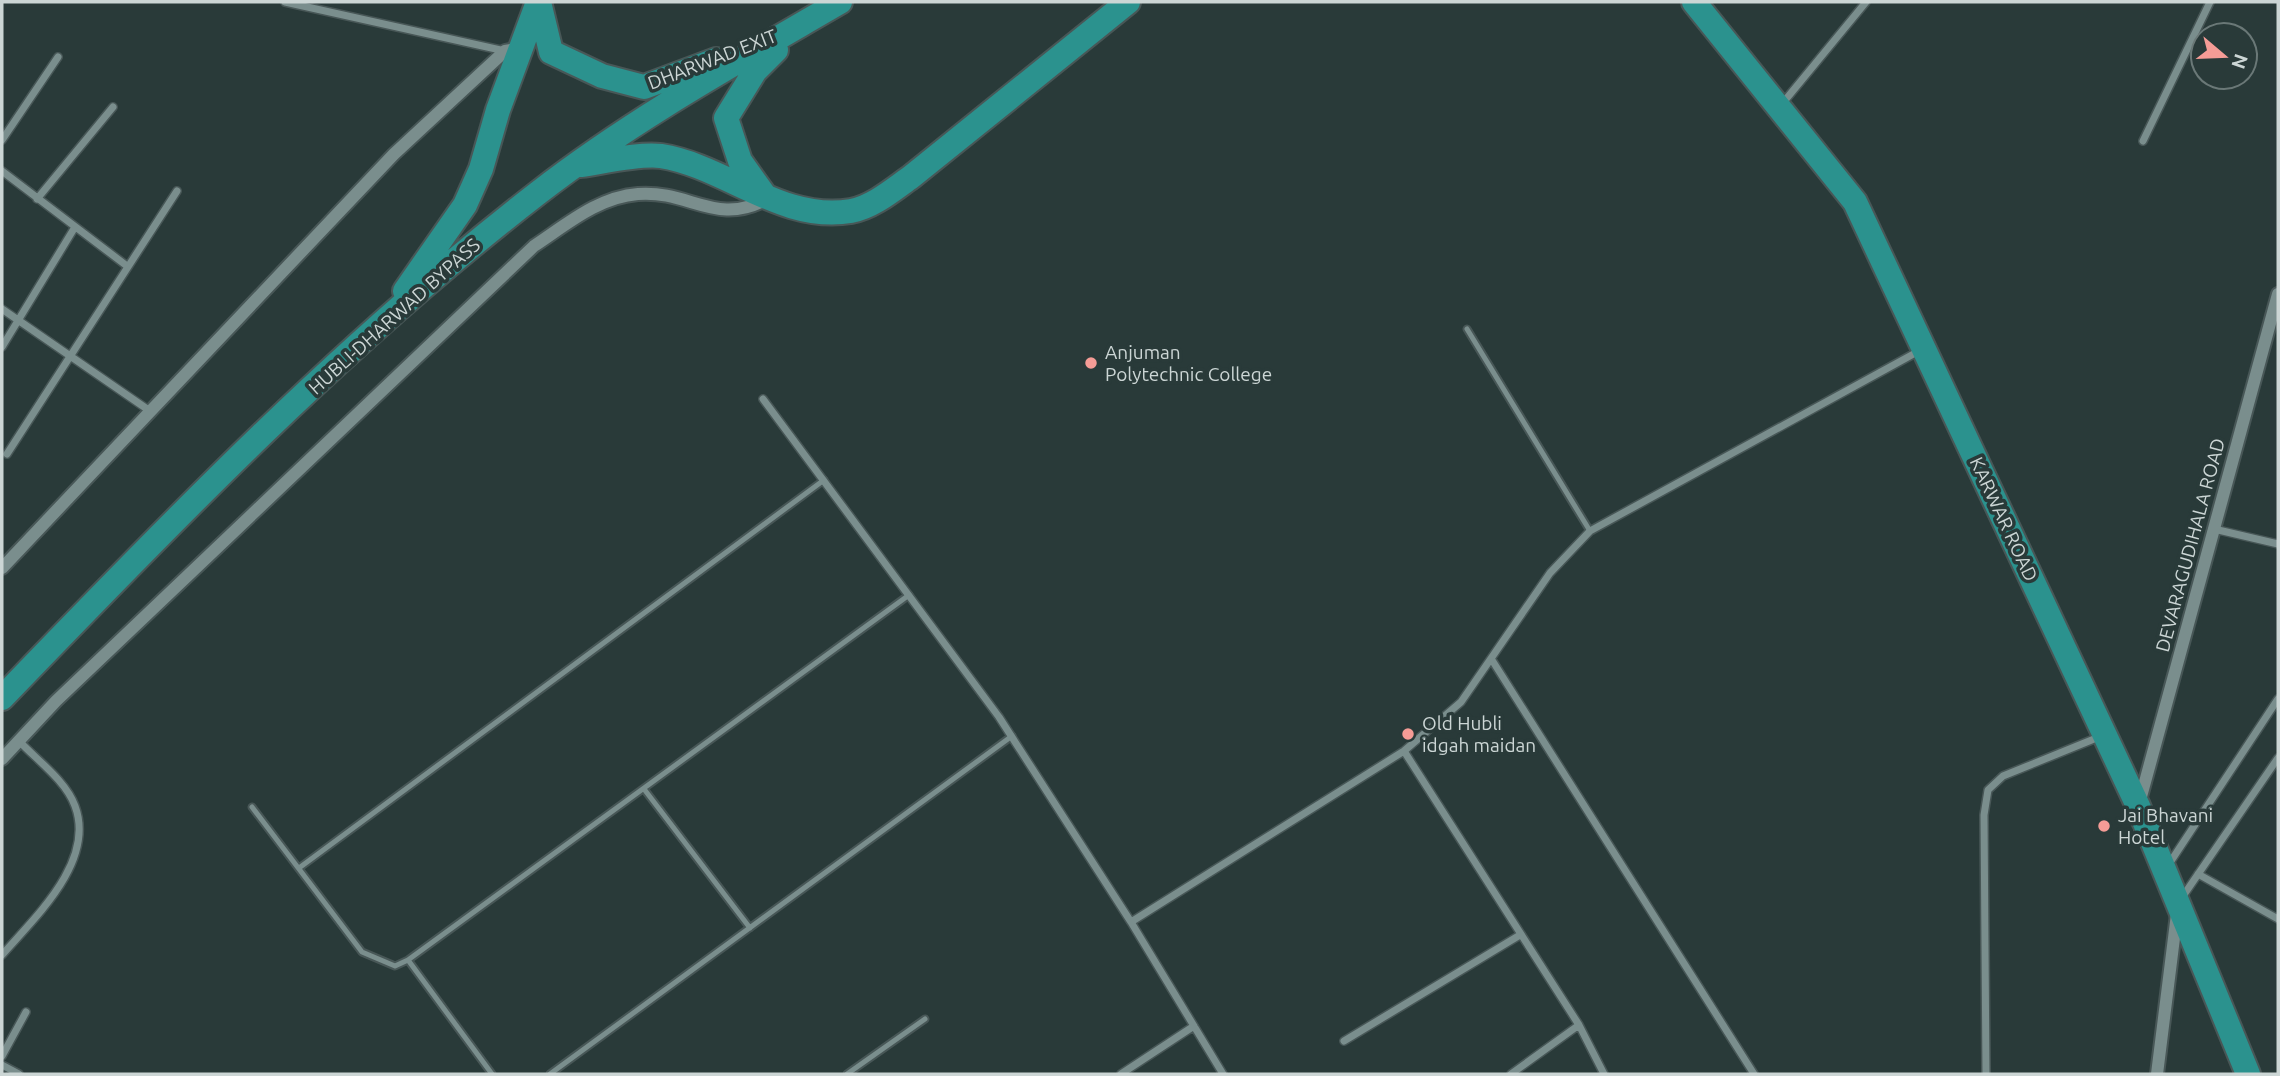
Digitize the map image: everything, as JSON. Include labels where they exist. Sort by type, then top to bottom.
[{"type":"highway","points":[[389,317],[465,205],[481,169],[513,50],[539,2]]},
{"type":"highway","name":"DHARWAD EXIT","points":[[539,2],[551,51],[602,76],[644,88],[803,23]]},
{"type":"highway","name":"HUBLI-DHARWAD BYPASS","points":[[2,698],[164,529],[389,317],[509,215],[576,165],[668,103],[840,2]]},
{"type":"highway","points":[[576,165],[659,156],[710,171],[767,199],[806,209],[851,211],[881,198],[1128,2]]},
{"type":"highway","name":"KARWAR ROAD","points":[[1694,2],[1855,202],[2138,806],[2248,1074]]},
{"type":"highway","points":[[767,199],[740,161],[726,118],[755,71],[803,23]]},
{"type":"street","points":[[285,2],[513,50]]},
{"type":"street","points":[[1779,108],[1866,2]]},
{"type":"street","points":[[2143,141],[2210,2]]},
{"type":"street","points":[[4,563],[394,155],[513,50]]},
{"type":"street","points":[[2,140],[58,57]]},
{"type":"street","points":[[37,199],[113,107]]},
{"type":"street","points":[[2,170],[127,267]]},
{"type":"street","points":[[7,454],[68,355],[177,191]]},
{"type":"street","points":[[2,759],[332,436],[534,246],[603,201],[639,194],[677,198],[726,211],[747,210],[767,199]]},
{"type":"street","points":[[2,347],[16,320],[75,228]]},
{"type":"street","name":"DEVARAGUDIHALA ROAD","points":[[2138,806],[2278,294]]},
{"type":"street","points":[[2,309],[150,411]]},
{"type":"street","points":[[1131,922],[1404,751],[1461,702],[1550,573],[1591,531],[1924,348]]},
{"type":"street","points":[[763,399],[1012,736],[1131,922],[1223,1074]]},
{"type":"street","points":[[2214,529],[2278,544]]},
{"type":"street","points":[[1492,660],[1754,1074]]},
{"type":"street","points":[[2165,871],[2278,699]]},
{"type":"street","points":[[1986,1074],[1984,815],[1988,790],[2003,776],[2105,734]]},
{"type":"street","points":[[2,954],[58,887],[73,859],[79,831],[76,807],[66,790],[19,741]]},
{"type":"street","points":[[1404,751],[1579,1025],[1604,1074]]},
{"type":"street","points":[[2157,1074],[2178,903],[2278,758]]},
{"type":"street","points":[[2199,873],[2278,919]]},
{"type":"street","points":[[1344,1041],[1520,935]]},
{"type":"street","points":[[2,1056],[26,1012]]},
{"type":"street","points":[[1511,1074],[1579,1025]]},
{"type":"street","points":[[1121,1074],[1194,1026]]},
{"type":"street","points":[[2,1065],[19,1074]]},
{"type":"lane","points":[[1467,329],[1591,531]]},
{"type":"lane","points":[[299,868],[824,480]]},
{"type":"lane","points":[[252,807],[362,952],[396,966],[408,960],[909,595]]},
{"type":"lane","points":[[550,1074],[1012,736]]},
{"type":"lane","points":[[644,789],[750,928]]},
{"type":"lane","points":[[408,960],[492,1074]]},
{"type":"lane","points":[[847,1074],[925,1019]]},
{"type":"place","name":"Anjuman Polytechnic College","points":[[1091,363]]},
{"type":"place","name":"Old Hubli idgah maidan","points":[[1408,734]]},
{"type":"place","name":"Jai Bhavani Hotel","points":[[2104,826]]}]
